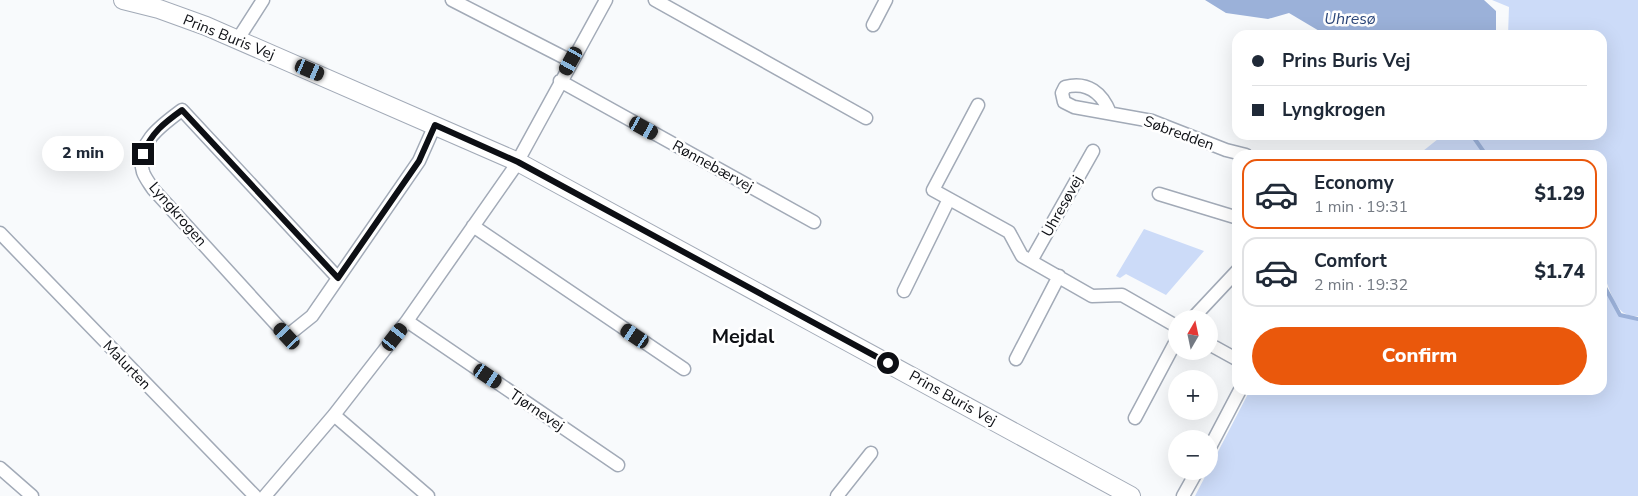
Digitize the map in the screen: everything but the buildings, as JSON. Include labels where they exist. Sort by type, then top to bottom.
[{"type":"street","name":"Prins Buris Vej","points":[[123,0],[163,5],[518,162],[1131,496]]},
{"type":"street","points":[[238,39],[263,0]]},
{"type":"street","points":[[452,0],[571,61]]},
{"type":"street","points":[[265,496],[334,415],[407,321],[518,162],[560,81],[606,0]]},
{"type":"street","points":[[655,0],[866,118]]},
{"type":"street","points":[[873,25],[886,0]]},
{"type":"street","name":"Rønnebærvej","points":[[560,81],[814,222]]},
{"type":"street","points":[[978,105],[933,190],[1009,232],[1022,256],[1092,296],[1122,295],[1168,321]]},
{"type":"street","name":"Lyngkrogen","points":[[338,278],[182,110],[158,128],[149,139],[143,154],[143,172],[153,189],[287,336],[312,316],[419,161],[435,125]]},
{"type":"street","name":"Søbredden","points":[[1110,113],[1152,121],[1232,152]]},
{"type":"street","name":"Uhresøvej","points":[[1030,261],[1093,151]]},
{"type":"street","points":[[1159,194],[1232,216]]},
{"type":"street","points":[[904,290],[949,199]]},
{"type":"street","points":[[473,226],[684,369]]},
{"type":"street","name":"Malurten","points":[[0,233],[255,496]]},
{"type":"street","points":[[1016,358],[1059,276]]},
{"type":"street","points":[[1200,310],[1232,276]]},
{"type":"street","name":"Tjørnevej","points":[[407,321],[618,465]]},
{"type":"street","points":[[1218,349],[1232,357]]},
{"type":"street","points":[[1135,418],[1168,356]]},
{"type":"street","points":[[1218,432],[1237,395]]},
{"type":"street","points":[[334,415],[428,496]]},
{"type":"street","points":[[838,496],[871,453]]},
{"type":"street","points":[[0,468],[32,496]]},
{"type":"street","points":[[1183,496],[1192,480]]},
{"type":"shaded area","points":[[1492,0],[1638,0],[1638,316],[1627,315],[1618,307],[1607,283],[1607,150],[1424,150],[1437,140],[1607,140],[1607,30],[1508,30],[1509,7]]},
{"type":"shaded area","points":[[1144,229],[1204,251],[1166,295],[1126,274],[1120,278],[1116,276]]},
{"type":"shaded area","points":[[1607,290],[1620,315],[1638,320],[1638,496],[1195,496],[1203,480],[1218,480],[1218,452],[1247,395],[1607,395]]},
{"type":"water","name":"Uhresø","points":[[1205,0],[1484,0],[1496,11],[1496,30],[1318,30],[1289,13],[1268,19],[1226,13]]},
{"type":"waterway","points":[[1476,140],[1482,150]]},
{"type":"waterway","points":[[1607,291],[1620,315],[1638,319]]},
{"type":"district","name":"Mejdal","points":[[743,336]]},
{"type":"route","points":[[143,154],[149,139],[158,128],[182,110],[338,278],[419,161],[435,125],[518,162],[888,363]]}]
